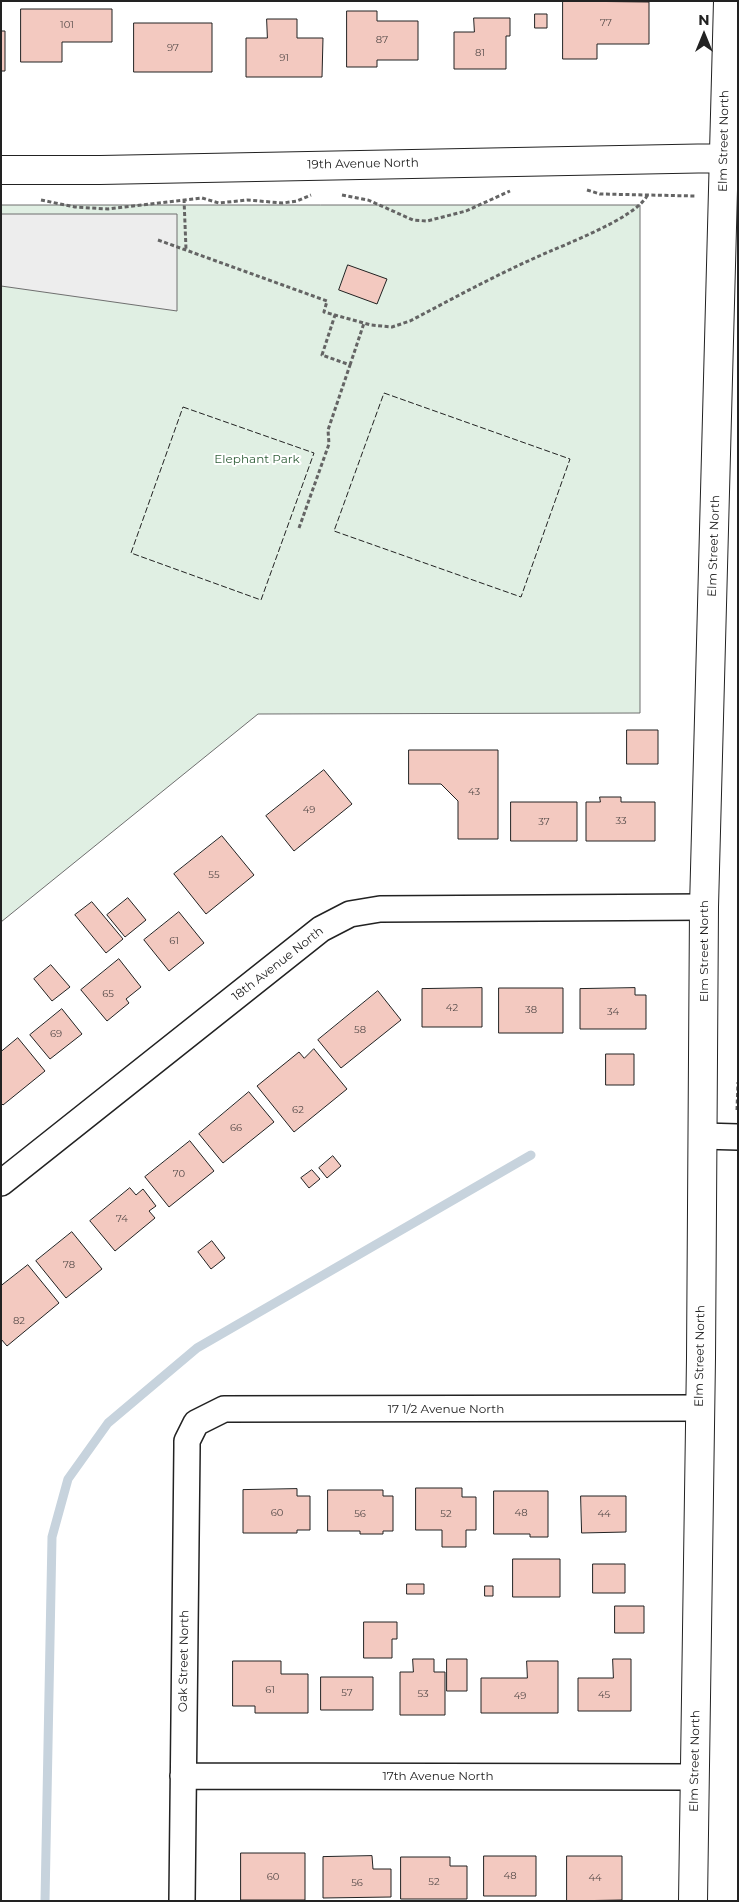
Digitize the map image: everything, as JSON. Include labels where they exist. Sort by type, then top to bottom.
[{"type":"street","name":"Elm Street North","points":[[693,1901],[701,1348],[704,907],[728,1]]},
{"type":"street","name":"19th Avenue North","points":[[1,170],[110,170],[724,158]]},
{"type":"street","name":"18th Avenue North","points":[[1,1183],[321,929],[350,914],[380,908],[704,907]]},
{"type":"street","points":[[702,1136],[738,1137]]},
{"type":"street","name":"17 1/2 Avenue North","points":[[196,1423],[224,1409],[699,1408]]},
{"type":"street","name":"Oak Street North","points":[[182,1901],[187,1441],[196,1423]]},
{"type":"street","name":"17th Avenue North","points":[[183,1776],[694,1776]]},
{"type":"path","points":[[582,189],[600,194],[701,196]]},
{"type":"path","points":[[335,194],[368,200],[413,220],[427,221],[466,211],[515,190]]},
{"type":"path","points":[[40,200],[75,207],[108,208],[202,198],[219,204],[247,200],[283,203],[297,201],[316,193]]},
{"type":"path","points":[[158,240],[327,301],[324,312],[364,323],[392,327],[410,321],[537,257],[572,243],[643,203],[647,196]]},
{"type":"path","points":[[184,199],[186,249]]},
{"type":"path","points":[[336,315],[322,355],[350,365]]},
{"type":"path","points":[[299,528],[329,444],[328,430],[364,323]]},
{"type":"path","points":[[738,1082],[738,1110]]},
{"type":"green space","name":"Elephant Park","points":[[1,205],[640,205],[640,713],[258,714],[1,922]]},
{"type":"shaded area","points":[[1,214],[177,214],[177,311],[1,286]]},
{"type":"building","points":[[563,1],[649,2],[649,44],[597,44],[597,59],[563,59]]},
{"type":"building","points":[[21,9],[112,9],[112,42],[62,42],[62,62],[21,62]]},
{"type":"building","points":[[347,11],[377,11],[377,21],[418,21],[418,60],[377,60],[377,67],[347,67]]},
{"type":"building","points":[[535,14],[547,14],[547,28],[535,28]]},
{"type":"building","points":[[474,18],[510,18],[510,36],[506,36],[506,69],[454,69],[454,32],[474,32]]},
{"type":"building","points":[[267,19],[297,19],[297,38],[323,38],[322,77],[246,77],[246,38],[267,38]]},
{"type":"building","points":[[134,23],[212,23],[212,72],[134,72]]},
{"type":"building","points":[[1,31],[5,31],[5,71],[1,71]]},
{"type":"building","points":[[348,265],[387,279],[377,304],[339,290]]},
{"type":"building","points":[[627,730],[658,730],[658,764],[627,764]]},
{"type":"building","points":[[409,750],[498,750],[498,839],[458,839],[458,801],[441,784],[409,784]]},
{"type":"building","points":[[324,770],[352,804],[294,851],[266,816]]},
{"type":"building","points":[[600,797],[621,797],[621,802],[655,802],[655,841],[586,841],[586,802],[600,802]]},
{"type":"building","points":[[511,802],[577,802],[577,841],[511,841]]},
{"type":"building","points":[[222,836],[254,875],[206,914],[174,874]]},
{"type":"building","points":[[128,898],[146,920],[125,937],[107,915]]},
{"type":"building","points":[[92,902],[123,939],[106,953],[75,915]]},
{"type":"building","points":[[179,912],[204,943],[169,971],[144,940]]},
{"type":"building","points":[[119,959],[141,987],[126,999],[129,1003],[107,1021],[81,990]]},
{"type":"building","points":[[51,965],[70,987],[52,1001],[34,979]]},
{"type":"building","points":[[482,988],[482,1027],[422,1027],[422,989]]},
{"type":"building","points":[[499,988],[563,988],[563,1033],[499,1033]]},
{"type":"building","points":[[635,988],[635,995],[646,995],[646,1029],[580,1029],[580,989]]},
{"type":"building","points":[[378,991],[401,1020],[341,1068],[318,1040]]},
{"type":"building","points":[[62,1009],[82,1034],[50,1059],[30,1035]]},
{"type":"building","points":[[18,1038],[45,1071],[3,1105],[1,1103],[1,1052]]},
{"type":"building","points":[[314,1049],[347,1089],[294,1132],[257,1086],[299,1052],[304,1058]]},
{"type":"building","points":[[606,1054],[634,1054],[634,1085],[606,1085]]},
{"type":"building","points":[[249,1092],[274,1122],[223,1163],[199,1134]]},
{"type":"building","points":[[190,1141],[214,1171],[169,1207],[145,1177]]},
{"type":"building","points":[[333,1156],[341,1166],[327,1178],[319,1168]]},
{"type":"building","points":[[312,1170],[320,1179],[309,1188],[301,1178]]},
{"type":"building","points":[[130,1188],[136,1195],[143,1189],[156,1206],[149,1211],[155,1218],[115,1251],[90,1221]]},
{"type":"building","points":[[72,1232],[102,1269],[66,1298],[36,1261]]},
{"type":"building","points":[[212,1241],[225,1258],[211,1269],[198,1252]]},
{"type":"building","points":[[28,1265],[59,1303],[7,1346],[1,1339],[1,1286]]},
{"type":"building","points":[[416,1488],[462,1488],[462,1497],[476,1497],[476,1530],[466,1530],[466,1547],[442,1547],[442,1530],[416,1530]]},
{"type":"building","points":[[297,1489],[297,1496],[310,1496],[310,1530],[297,1530],[297,1533],[243,1533],[243,1490]]},
{"type":"building","points":[[328,1490],[383,1490],[383,1496],[393,1496],[393,1531],[383,1531],[383,1534],[360,1534],[360,1531],[328,1531]]},
{"type":"building","points":[[494,1491],[548,1491],[548,1537],[530,1537],[530,1534],[494,1534]]},
{"type":"building","points":[[581,1496],[626,1496],[626,1532],[582,1533]]},
{"type":"building","points":[[513,1559],[560,1559],[560,1597],[513,1597]]},
{"type":"building","points":[[593,1564],[625,1564],[625,1593],[593,1593]]},
{"type":"building","points":[[407,1584],[424,1584],[424,1594],[407,1594]]},
{"type":"building","points":[[485,1586],[493,1586],[493,1596],[485,1596]]},
{"type":"building","points":[[615,1606],[644,1606],[644,1633],[615,1633]]},
{"type":"building","points":[[364,1622],[397,1622],[397,1639],[392,1639],[392,1658],[364,1658]]},
{"type":"building","points":[[413,1659],[434,1659],[434,1672],[445,1672],[445,1715],[400,1715],[400,1672],[413,1672]]},
{"type":"building","points":[[447,1659],[467,1659],[467,1691],[447,1691]]},
{"type":"building","points":[[613,1659],[631,1659],[631,1711],[578,1711],[578,1678],[613,1678]]},
{"type":"building","points":[[233,1661],[281,1661],[281,1674],[308,1674],[308,1713],[255,1713],[255,1706],[233,1706]]},
{"type":"building","points":[[527,1661],[558,1661],[558,1713],[481,1713],[481,1678],[527,1678]]},
{"type":"building","points":[[321,1677],[373,1677],[373,1710],[321,1710]]},
{"type":"building","points":[[241,1853],[305,1853],[305,1900],[241,1900]]},
{"type":"building","points":[[372,1856],[373,1869],[391,1869],[391,1897],[323,1898],[323,1857]]},
{"type":"building","points":[[484,1856],[536,1856],[536,1896],[484,1896]]},
{"type":"building","points":[[567,1856],[622,1856],[622,1900],[567,1901]]},
{"type":"building","points":[[401,1857],[450,1857],[450,1866],[467,1866],[467,1899],[401,1899]]},
{"type":"waterway","points":[[45,1901],[52,1537],[68,1479],[108,1423],[197,1348],[531,1155]]},
{"type":"fence","points":[[384,393],[570,459],[521,597],[334,531],[384,393]]},
{"type":"fence","points":[[183,407],[314,453],[261,600],[131,553],[183,407]]}]
